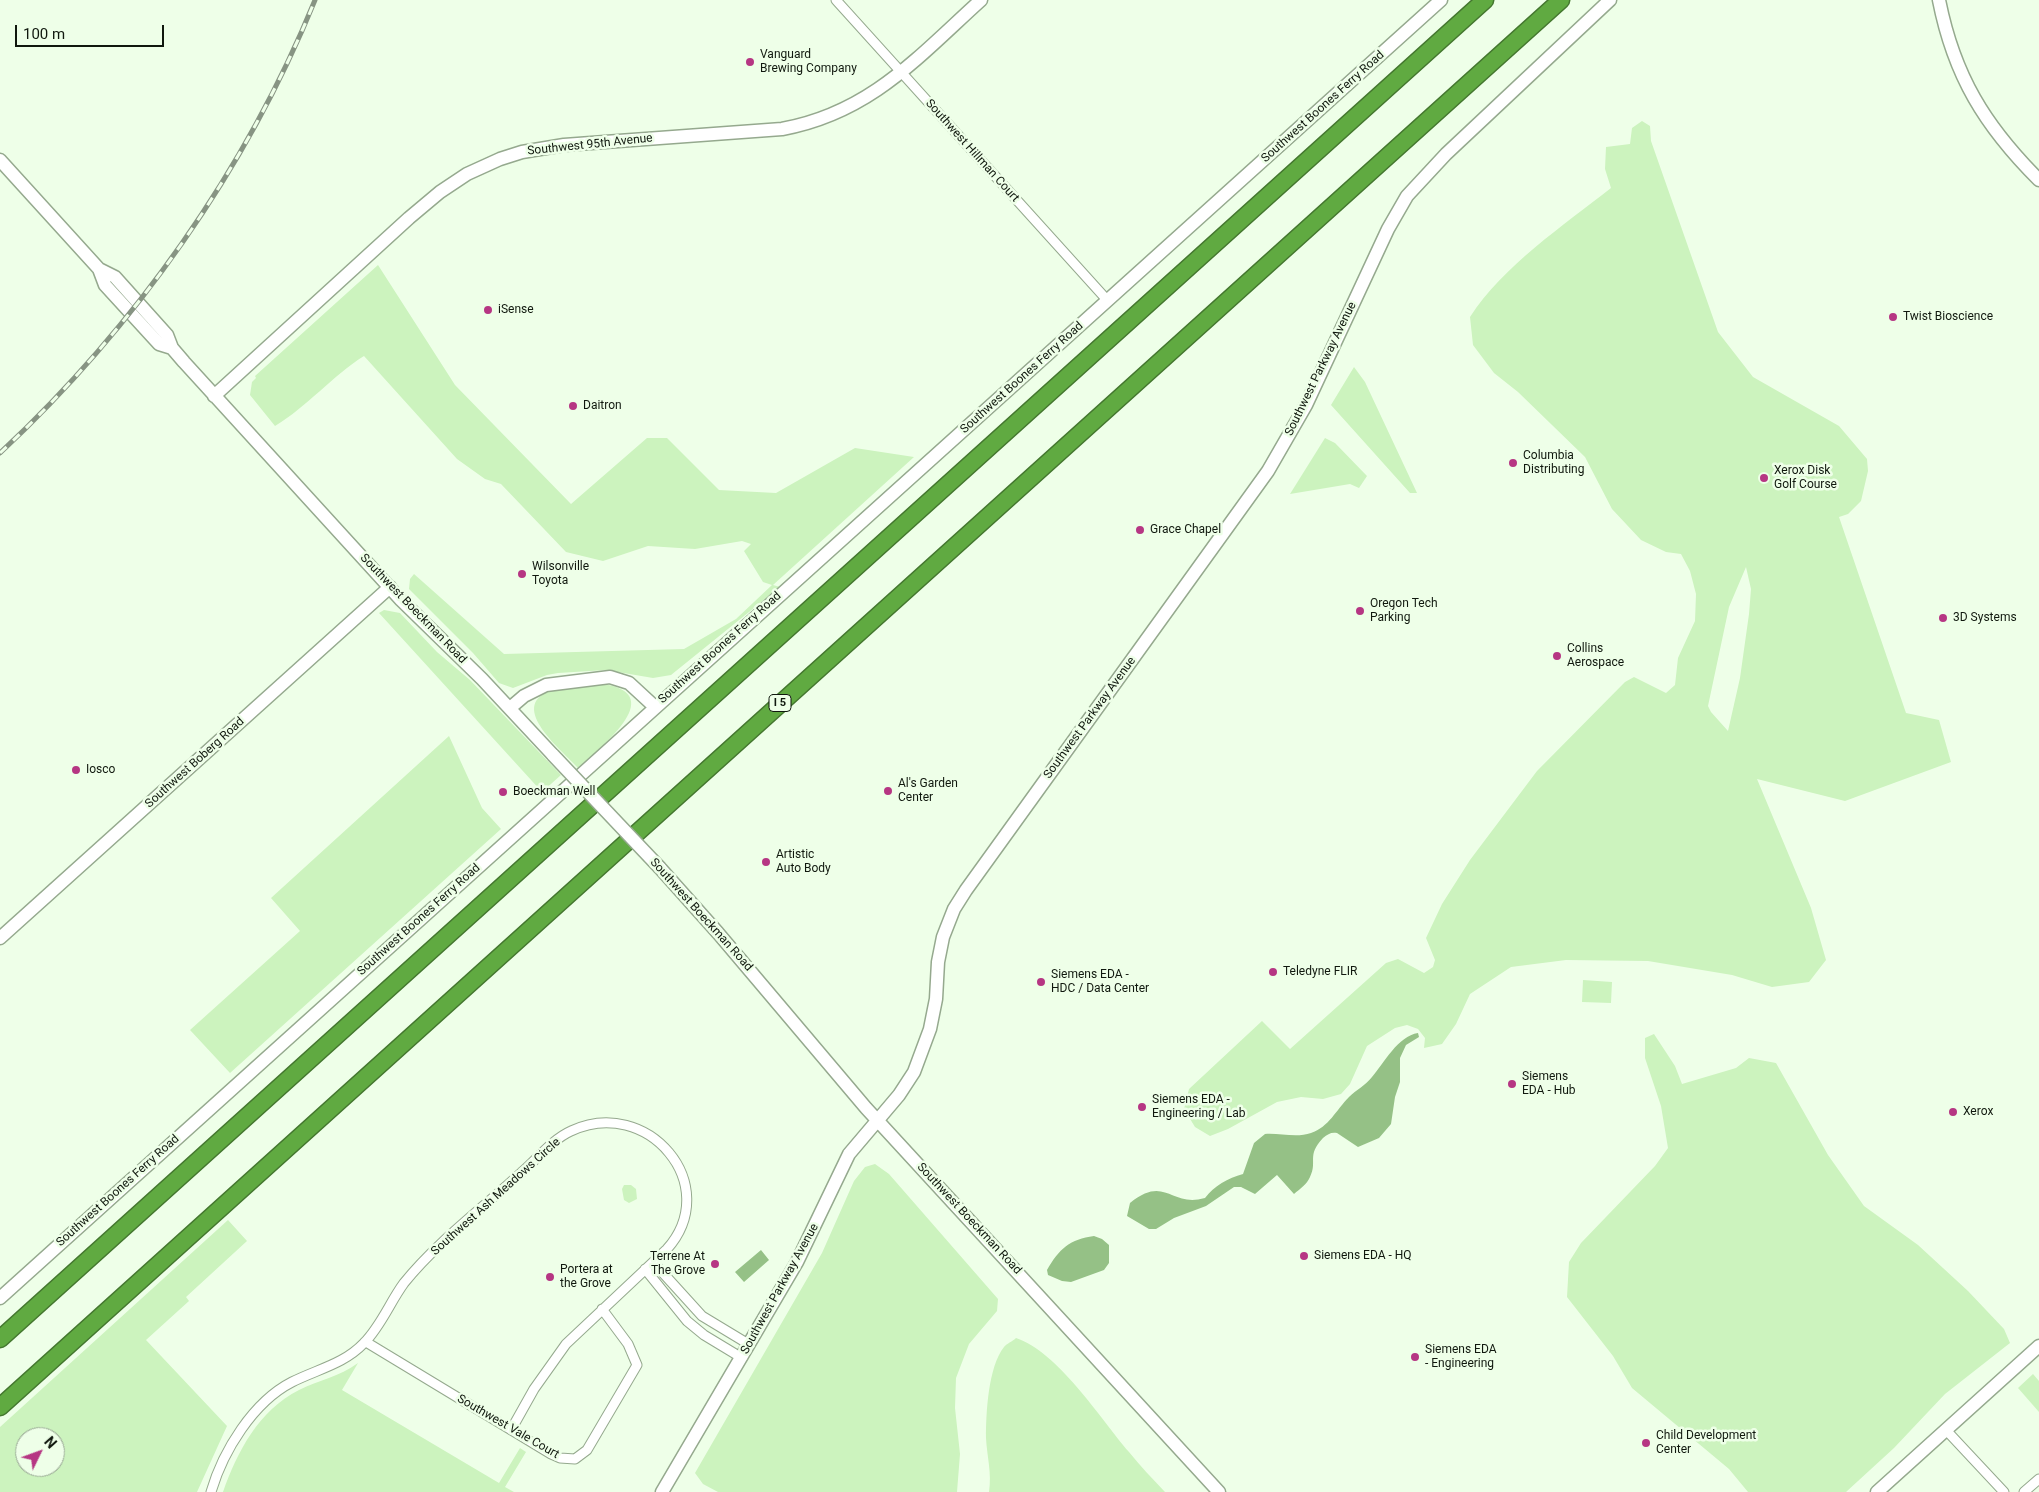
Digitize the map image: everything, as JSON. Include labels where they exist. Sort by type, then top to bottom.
[{"type":"highway","points":[[0,1339],[1485,0]]},
{"type":"highway","name":"I 5","points":[[0,1407],[1561,0]]},
{"type":"street","name":"Southwest Hillman Court","points":[[836,0],[1108,301]]},
{"type":"street","name":"Southwest 95th Avenue","points":[[214,396],[432,198],[462,177],[488,163],[522,152],[548,147],[792,128],[819,120],[851,107],[881,89],[981,0]]},
{"type":"street","name":"Southwest Boones Ferry Road","points":[[0,1298],[1441,0]]},
{"type":"street","name":"Southwest Parkway Avenue","points":[[662,1492],[750,1345],[808,1242],[846,1159],[908,1083],[923,1052],[936,999],[941,946],[954,909],[1272,464],[1306,405],[1382,242],[1402,204],[1433,166],[1610,0]]},
{"type":"street","points":[[1939,0],[1951,50],[1976,103],[2000,139],[2039,180]]},
{"type":"street","name":"Southwest Boeckman Road","points":[[0,160],[99,269],[105,285],[153,338],[159,344],[172,348],[390,588],[510,708],[660,868],[877,1119],[1219,1492]]},
{"type":"street","name":"Southwest Boberg Road","points":[[0,938],[390,588]]},
{"type":"street","points":[[510,708],[524,696],[546,685],[562,681],[610,677],[629,683],[655,707]]},
{"type":"street","name":"Southwest Ash Meadows Circle","points":[[211,1492],[238,1434],[259,1409],[291,1382],[336,1364],[366,1342],[404,1283],[439,1247],[564,1135],[594,1123],[621,1122],[645,1131],[667,1150],[680,1170],[687,1197],[683,1223],[676,1239],[573,1337],[550,1365],[511,1430]]},
{"type":"street","points":[[653,1262],[702,1316],[750,1345]]},
{"type":"street","points":[[645,1269],[687,1321],[704,1335],[742,1358]]},
{"type":"street","name":"Southwest Vale Court","points":[[366,1342],[560,1458],[575,1459],[587,1450],[637,1365],[628,1344],[602,1309]]},
{"type":"street","points":[[1877,1492],[2039,1346]]},
{"type":"street","points":[[1946,1430],[2004,1492]]},
{"type":"street","points":[[2024,1492],[2039,1479]]},
{"type":"shaded area","points":[[1642,121],[1650,126],[1651,141],[1718,332],[1753,377],[1839,426],[1867,459],[1868,471],[1861,501],[1848,514],[1839,517],[1906,713],[1939,720],[1951,762],[1845,801],[1757,779],[1811,908],[1826,960],[1809,982],[1772,987],[1732,975],[1648,961],[1566,960],[1511,967],[1470,994],[1456,1024],[1442,1044],[1424,1048],[1425,1038],[1418,1029],[1407,1025],[1395,1028],[1367,1046],[1350,1084],[1341,1094],[1323,1099],[1301,1097],[1277,1102],[1228,1129],[1210,1136],[1195,1127],[1184,1109],[1189,1089],[1262,1021],[1290,1049],[1386,963],[1398,959],[1424,973],[1433,967],[1435,960],[1426,938],[1442,904],[1470,860],[1537,771],[1625,682],[1634,677],[1666,693],[1675,685],[1678,658],[1695,621],[1696,594],[1690,571],[1681,554],[1666,552],[1641,540],[1612,509],[1585,457],[1518,392],[1494,373],[1473,345],[1470,317],[1499,281],[1535,247],[1611,188],[1605,169],[1606,147],[1630,144],[1632,128]],"holes":[[[1746,567],[1751,589],[1740,678],[1728,731],[1708,706],[1729,607]]]},
{"type":"shaded area","points":[[378,265],[455,385],[571,504],[647,438],[667,438],[719,490],[776,493],[855,448],[914,457],[773,585],[780,587],[671,675],[653,678],[606,670],[547,675],[513,688],[499,683],[473,653],[409,589],[410,579],[414,574],[504,654],[684,649],[736,619],[772,585],[763,582],[744,551],[751,544],[742,541],[695,549],[648,546],[603,561],[566,552],[501,484],[485,479],[457,459],[364,356],[298,410],[275,426],[250,395],[255,376]]},
{"type":"shaded area","points":[[1354,367],[1365,382],[1417,493],[1410,493],[1331,405]]},
{"type":"shaded area","points":[[1325,438],[1335,443],[1367,476],[1359,488],[1350,484],[1290,494]]},
{"type":"shaded area","points":[[384,610],[400,613],[437,652],[470,680],[561,775],[542,792],[379,613]]},
{"type":"shaded area","points":[[604,684],[623,690],[631,699],[630,710],[623,723],[612,736],[578,768],[542,729],[536,718],[534,707],[538,698],[556,689]]},
{"type":"shaded area","points":[[449,736],[482,808],[501,829],[230,1073],[190,1030],[300,931],[271,898]]},
{"type":"shaded area","points":[[1583,980],[1612,982],[1611,1003],[1582,1002]]},
{"type":"shaded area","points":[[1418,1033],[1419,1037],[1406,1045],[1400,1058],[1400,1082],[1395,1097],[1391,1124],[1379,1138],[1358,1147],[1337,1133],[1326,1135],[1315,1149],[1309,1180],[1294,1194],[1277,1175],[1255,1194],[1241,1187],[1234,1187],[1206,1206],[1174,1218],[1156,1229],[1149,1229],[1127,1216],[1130,1203],[1152,1191],[1168,1193],[1184,1199],[1205,1198],[1222,1183],[1243,1174],[1254,1143],[1265,1134],[1300,1135],[1311,1133],[1323,1127],[1349,1097],[1370,1080],[1392,1051],[1404,1039]]},
{"type":"shaded area","points":[[1654,1034],[1675,1066],[1682,1084],[1736,1068],[1749,1058],[1776,1063],[1828,1155],[1864,1206],[1918,1245],[1968,1291],[2004,1329],[2010,1343],[1945,1394],[1894,1448],[1846,1492],[1748,1492],[1729,1469],[1632,1388],[1613,1356],[1567,1297],[1569,1262],[1581,1243],[1655,1166],[1668,1148],[1661,1106],[1645,1058],[1645,1038]]},
{"type":"shaded area","points":[[875,1164],[889,1174],[998,1299],[997,1311],[969,1344],[956,1378],[955,1408],[960,1454],[957,1492],[718,1492],[703,1484],[695,1473],[822,1253],[854,1181],[865,1167]]},
{"type":"shaded area","points":[[624,1185],[631,1185],[636,1189],[637,1199],[629,1203],[624,1200],[622,1189]]},
{"type":"shaded area","points":[[228,1220],[247,1241],[186,1297],[189,1301],[146,1340],[227,1426],[197,1492],[0,1492],[0,1427]]},
{"type":"shaded area","points":[[1094,1236],[1102,1239],[1109,1245],[1109,1263],[1104,1270],[1071,1282],[1062,1281],[1048,1275],[1047,1270],[1051,1263],[1066,1246],[1086,1237]]},
{"type":"shaded area","points":[[761,1250],[769,1260],[744,1282],[735,1272]]},
{"type":"shaded area","points":[[1016,1338],[1032,1346],[1063,1371],[1133,1457],[1165,1492],[989,1492],[990,1472],[986,1438],[991,1378],[994,1366],[1005,1346]]},
{"type":"shaded area","points":[[358,1363],[342,1390],[499,1483],[520,1448],[526,1452],[505,1487],[514,1492],[223,1492],[243,1447],[251,1434],[272,1409],[285,1398],[299,1390],[344,1372]]},
{"type":"shaded area","points":[[2033,1374],[2039,1381],[2039,1412],[2018,1388]]},
{"type":"railway","points":[[0,453],[49,405],[96,353],[140,300],[182,243],[256,125],[287,63],[315,0]]},
{"type":"place","name":"Vanguard Brewing Company","points":[[750,62]]},
{"type":"place","name":"iSense","points":[[488,310]]},
{"type":"place","name":"Twist Bioscience","points":[[1893,317]]},
{"type":"place","name":"Daitron","points":[[573,406]]},
{"type":"place","name":"Columbia Distributing","points":[[1513,463]]},
{"type":"place","name":"Xerox Disk Golf Course","points":[[1764,478]]},
{"type":"place","name":"Grace Chapel","points":[[1140,530]]},
{"type":"place","name":"Wilsonville Toyota","points":[[522,574]]},
{"type":"place","name":"Oregon Tech Parking","points":[[1360,611]]},
{"type":"place","name":"3D Systems","points":[[1943,618]]},
{"type":"place","name":"Collins Aerospace","points":[[1557,656]]},
{"type":"place","name":"Iosco","points":[[76,770]]},
{"type":"place","name":"Al's Garden Center","points":[[888,791]]},
{"type":"place","name":"Boeckman Well","points":[[503,792]]},
{"type":"place","name":"Artistic Auto Body","points":[[766,862]]},
{"type":"place","name":"Teledyne FLIR","points":[[1273,972]]},
{"type":"place","name":"Siemens EDA - HDC / Data Center","points":[[1041,982]]},
{"type":"place","name":"Siemens EDA - Hub","points":[[1512,1084]]},
{"type":"place","name":"Siemens EDA - Engineering / Lab","points":[[1142,1107]]},
{"type":"place","name":"Xerox","points":[[1953,1112]]},
{"type":"place","name":"Siemens EDA - HQ","points":[[1304,1256]]},
{"type":"place","name":"Terrene At The Grove","points":[[715,1264]]},
{"type":"place","name":"Portera at the Grove","points":[[550,1277]]},
{"type":"place","name":"Siemens EDA - Engineering","points":[[1415,1357]]},
{"type":"place","name":"Child Development Center","points":[[1646,1443]]}]
